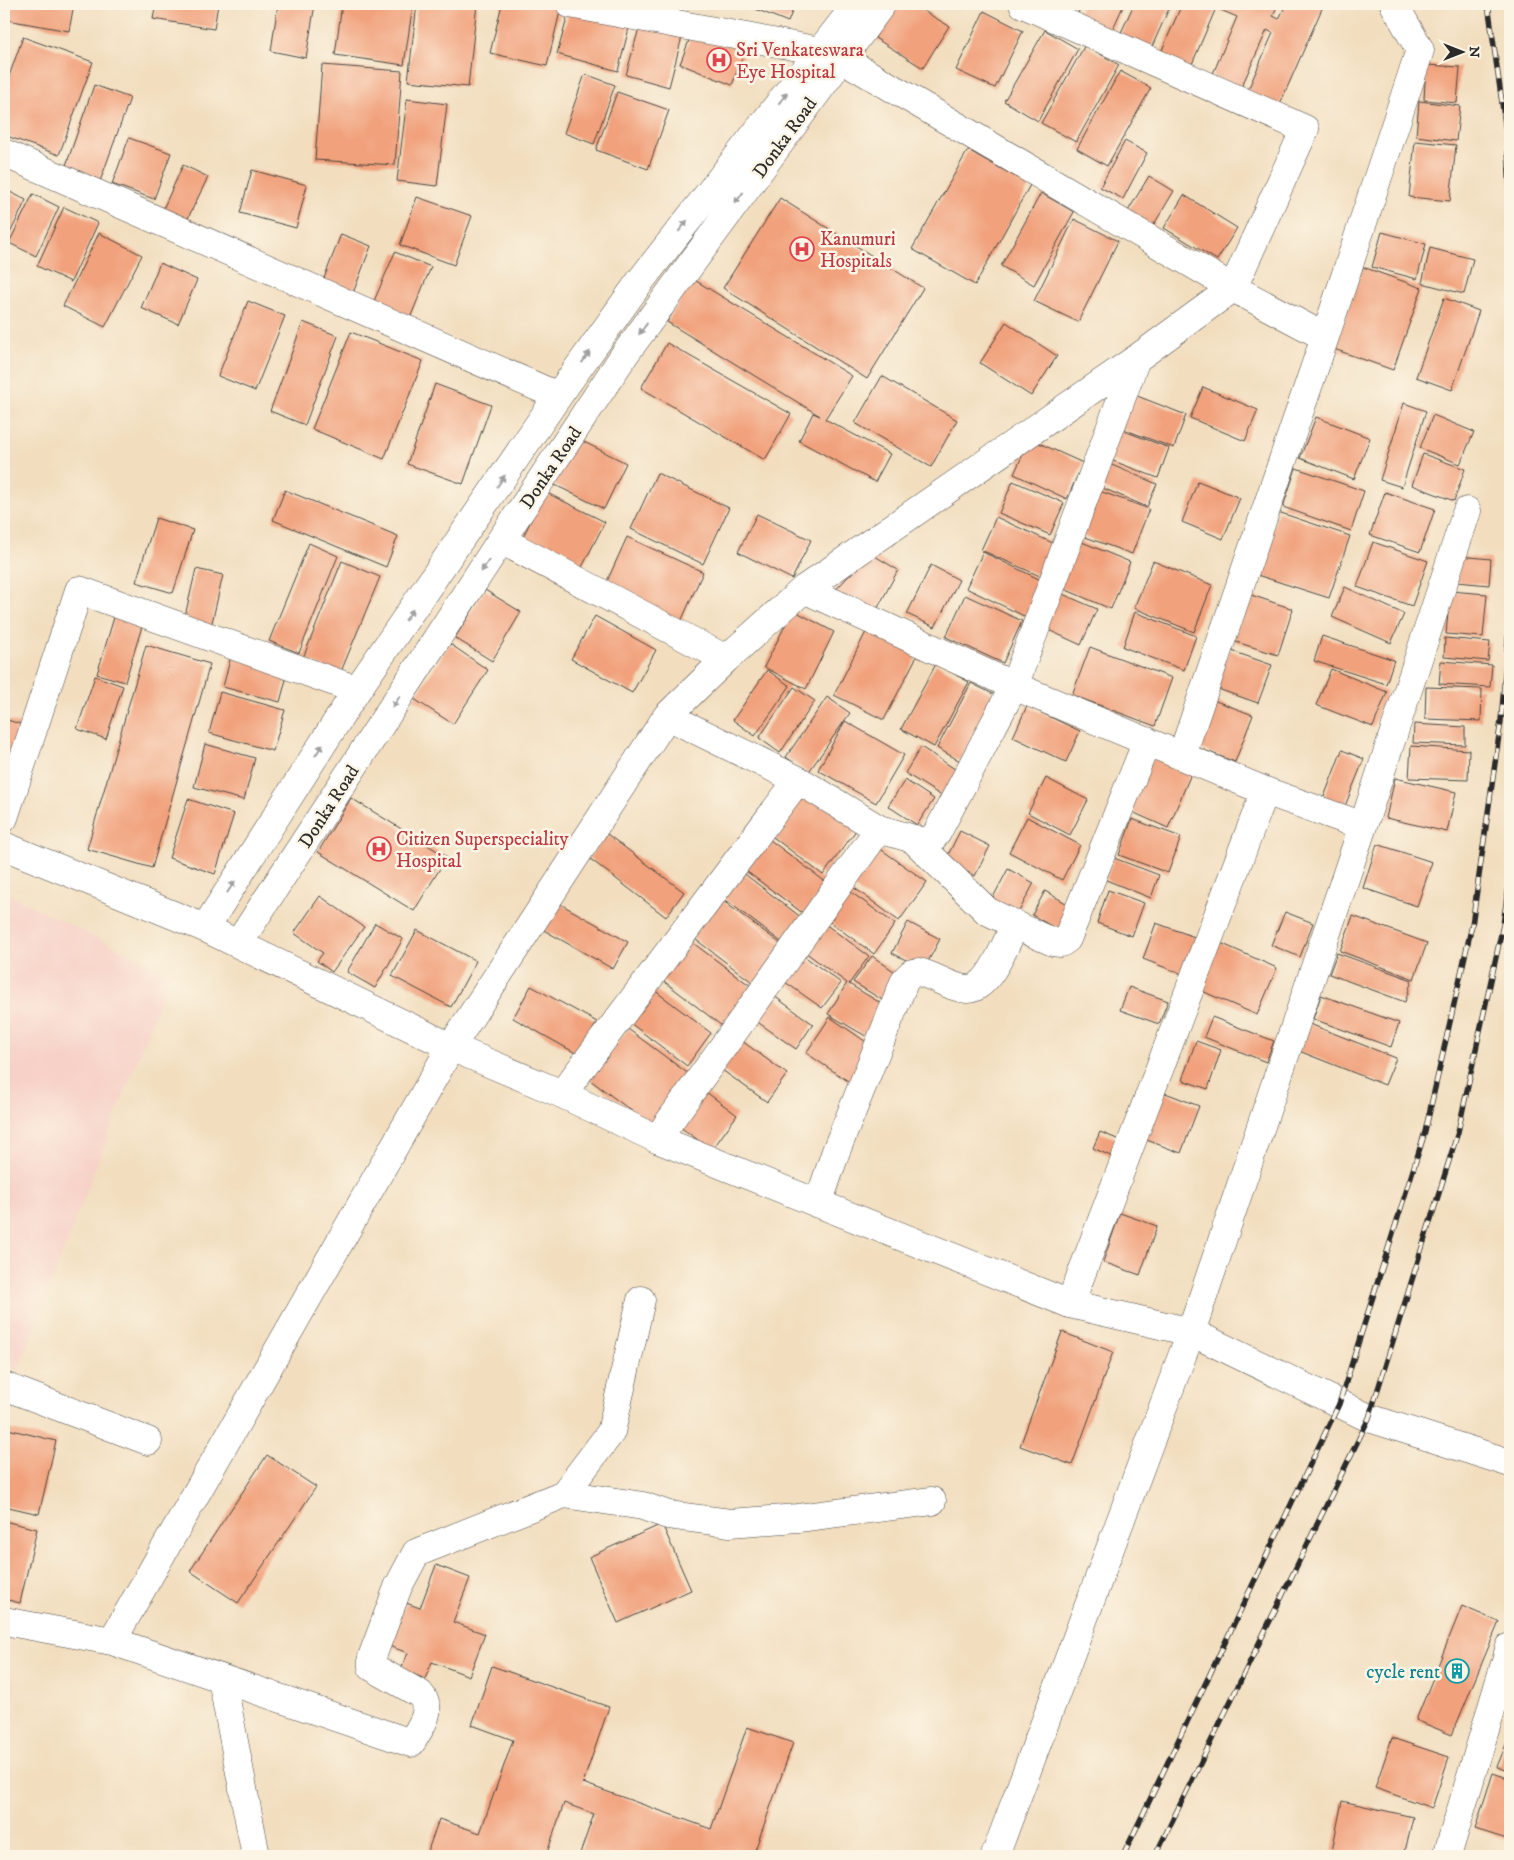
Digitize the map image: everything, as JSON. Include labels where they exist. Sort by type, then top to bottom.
[{"type":"street","points":[[570,4],[831,54],[1233,288],[1325,337]]},
{"type":"street","name":"Donka Road","points":[[238,944],[501,540],[625,354],[831,54],[857,4]]},
{"type":"street","name":"Donka Road","points":[[205,928],[357,690],[558,396],[640,280],[831,54],[882,4]]},
{"type":"street","points":[[112,1641],[452,1047],[667,716],[726,659],[804,589],[1136,359],[1233,288],[1305,129],[1023,4]]},
{"type":"street","points":[[1182,755],[1325,337],[1420,50],[1394,4]]},
{"type":"street","points":[[7,162],[558,396]]},
{"type":"street","points":[[667,716],[798,780],[879,828],[914,840],[924,842],[931,840],[937,833],[1014,686],[1136,359]]},
{"type":"street","points":[[995,1856],[1191,1332],[1467,510]]},
{"type":"street","points":[[501,540],[726,659]]},
{"type":"street","points":[[804,589],[1014,686],[1265,791],[1362,826]]},
{"type":"street","points":[[4,818],[79,590],[357,690]]},
{"type":"street","points":[[914,840],[987,911],[1053,942],[1061,943],[1067,939],[1148,741]]},
{"type":"street","points":[[562,1094],[798,780]]},
{"type":"street","points":[[1070,1304],[1265,791]]},
{"type":"street","points":[[657,1139],[879,828]]},
{"type":"street","points":[[4,846],[205,928],[452,1047],[562,1094],[657,1139],[1070,1304],[1191,1332],[1369,1418],[1510,1463]]},
{"type":"street","points":[[818,1204],[836,1151],[905,980],[912,973],[920,972],[968,989],[978,986],[989,976],[1015,924]]},
{"type":"street","points":[[564,1494],[611,1432],[640,1300]]},
{"type":"street","points":[[4,1386],[148,1440]]},
{"type":"street","points":[[4,1621],[112,1641],[411,1743],[427,1715],[426,1700],[420,1694],[372,1667],[372,1657],[398,1587],[416,1553],[564,1494],[643,1506],[668,1515],[730,1523],[798,1518],[932,1501]]},
{"type":"street","points":[[1448,1856],[1510,1647]]},
{"type":"street","points":[[222,1678],[256,1856]]},
{"type":"shaded area","points":[[4,892],[170,974],[18,1369],[4,1365]]},
{"type":"building","points":[[10,4],[74,4],[69,31],[7,20]]},
{"type":"building","points":[[156,4],[218,4],[214,29],[153,19]]},
{"type":"building","points":[[278,4],[315,4],[306,58],[271,51]]},
{"type":"building","points":[[342,4],[413,4],[404,65],[335,55]]},
{"type":"building","points":[[417,4],[477,4],[468,87],[408,81]]},
{"type":"building","points":[[502,4],[546,4],[561,7],[547,66],[490,53]]},
{"type":"building","points":[[743,4],[795,4],[788,22]]},
{"type":"building","points":[[895,4],[912,4],[949,26],[923,68],[875,38]]},
{"type":"building","points":[[1082,4],[1124,4],[1111,33],[1076,18]]},
{"type":"building","points":[[1134,4],[1171,4],[1150,51],[1119,37]]},
{"type":"building","points":[[1182,4],[1278,4],[1273,16],[1279,19],[1286,4],[1324,4],[1279,106],[1247,92],[1273,33],[1267,30],[1241,88],[1212,76],[1237,17],[1216,8],[1189,71],[1159,57]]},
{"type":"building","points":[[570,8],[630,24],[618,71],[557,54]]},
{"type":"building","points":[[984,11],[1023,31],[995,88],[956,70]]},
{"type":"building","points":[[641,21],[683,33],[669,87],[626,75]]},
{"type":"building","points":[[693,30],[745,51],[732,85],[680,64]]},
{"type":"building","points":[[1045,30],[1078,49],[1038,121],[1004,101]]},
{"type":"building","points":[[23,37],[93,62],[59,155],[4,135],[4,90]]},
{"type":"building","points":[[1085,45],[1119,65],[1076,142],[1041,123]]},
{"type":"building","points":[[322,65],[402,71],[395,165],[315,160]]},
{"type":"building","points":[[1426,65],[1460,67],[1457,103],[1424,100]]},
{"type":"building","points":[[1120,71],[1151,88],[1107,166],[1077,149]]},
{"type":"building","points":[[585,74],[615,85],[594,144],[564,133]]},
{"type":"building","points":[[94,85],[130,98],[98,187],[63,174]]},
{"type":"building","points":[[617,92],[669,110],[648,169],[596,150]]},
{"type":"building","points":[[407,99],[447,104],[437,186],[397,181]]},
{"type":"building","points":[[1419,101],[1460,106],[1456,141],[1416,136]]},
{"type":"building","points":[[129,138],[171,153],[154,199],[112,184]]},
{"type":"building","points":[[1125,141],[1147,153],[1123,199],[1100,187]]},
{"type":"building","points":[[1415,141],[1456,145],[1450,201],[1409,197]]},
{"type":"building","points":[[968,150],[1030,185],[975,285],[912,249]]},
{"type":"building","points":[[183,165],[208,177],[187,220],[163,209]]},
{"type":"building","points":[[252,170],[307,185],[296,228],[240,213]]},
{"type":"building","points":[[1149,176],[1174,191],[1153,226],[1128,211]]},
{"type":"building","points":[[4,189],[26,200],[4,246]]},
{"type":"building","points":[[1041,193],[1074,212],[1034,285],[1001,266]]},
{"type":"building","points":[[33,194],[59,207],[36,256],[9,243]]},
{"type":"building","points":[[1184,195],[1237,228],[1217,260],[1164,228]]},
{"type":"building","points":[[417,197],[472,216],[454,265],[400,245]]},
{"type":"building","points":[[780,198],[923,288],[867,379],[723,288]]},
{"type":"building","points":[[64,207],[98,223],[71,282],[37,266]]},
{"type":"building","points":[[1074,219],[1118,241],[1078,322],[1034,301]]},
{"type":"building","points":[[1382,232],[1426,244],[1417,279],[1372,267]]},
{"type":"building","points":[[99,233],[142,255],[105,327],[63,306]]},
{"type":"building","points":[[341,234],[371,246],[353,293],[323,281]]},
{"type":"building","points":[[1430,248],[1473,259],[1464,294],[1422,283]]},
{"type":"building","points":[[395,252],[431,267],[408,323],[371,308]]},
{"type":"building","points":[[160,263],[197,280],[178,324],[141,308]]},
{"type":"building","points":[[1363,267],[1422,288],[1393,370],[1334,349]]},
{"type":"building","points":[[693,279],[852,376],[825,419],[890,454],[875,482],[799,441],[813,413],[820,416],[667,322]]},
{"type":"building","points":[[1444,298],[1479,311],[1452,390],[1416,377]]},
{"type":"building","points":[[248,301],[285,316],[255,391],[218,376]]},
{"type":"building","points":[[303,322],[338,336],[305,425],[270,411]]},
{"type":"building","points":[[1006,322],[1057,356],[1031,396],[980,363]]},
{"type":"building","points":[[351,332],[423,361],[384,459],[312,429]]},
{"type":"building","points":[[667,343],[791,414],[765,460],[641,388]]},
{"type":"building","points":[[882,376],[957,420],[931,467],[855,423]]},
{"type":"building","points":[[435,384],[491,405],[463,484],[407,464]]},
{"type":"building","points":[[1203,387],[1258,410],[1245,441],[1190,418]]},
{"type":"building","points":[[1127,392],[1186,415],[1174,448],[1115,426]]},
{"type":"building","points":[[1404,403],[1426,411],[1402,487],[1380,480]]},
{"type":"building","points":[[1433,415],[1474,432],[1460,464],[1420,448]]},
{"type":"building","points":[[1316,417],[1370,438],[1354,479],[1300,458]]},
{"type":"building","points":[[1119,429],[1169,448],[1158,478],[1108,459]]},
{"type":"building","points":[[576,438],[626,463],[604,509],[553,484]]},
{"type":"building","points":[[1030,439],[1083,463],[1067,499],[1014,474]]},
{"type":"building","points":[[1423,454],[1465,469],[1454,501],[1412,485]]},
{"type":"building","points":[[1107,463],[1157,484],[1147,507],[1098,486]]},
{"type":"building","points":[[1296,468],[1364,491],[1351,531],[1283,507]]},
{"type":"building","points":[[657,473],[729,508],[703,564],[631,529]]},
{"type":"building","points":[[1013,481],[1064,503],[1050,535],[999,513]]},
{"type":"building","points":[[1198,481],[1240,498],[1223,539],[1182,522]]},
{"type":"building","points":[[1094,489],[1149,509],[1132,554],[1077,534]]},
{"type":"building","points":[[285,490],[398,536],[386,567],[273,520]]},
{"type":"building","points":[[545,492],[605,522],[579,573],[520,543]]},
{"type":"building","points":[[1385,492],[1435,509],[1420,552],[1370,535]]},
{"type":"building","points":[[1278,512],[1350,536],[1329,598],[1257,575]]},
{"type":"building","points":[[757,514],[811,540],[792,579],[738,552]]},
{"type":"building","points":[[996,517],[1055,544],[1040,576],[981,550]]},
{"type":"building","points":[[156,518],[193,530],[173,593],[136,582]]},
{"type":"building","points":[[627,537],[703,572],[680,624],[604,588]]},
{"type":"building","points":[[1077,540],[1130,562],[1111,609],[1057,586]]},
{"type":"building","points":[[1373,542],[1428,561],[1412,606],[1357,587]]},
{"type":"building","points":[[309,543],[338,556],[299,653],[269,641]]},
{"type":"building","points":[[983,552],[1043,581],[1026,617],[966,588]]},
{"type":"building","points":[[870,553],[898,570],[873,617],[831,595]]},
{"type":"building","points":[[1459,556],[1491,559],[1489,585],[1457,582]]},
{"type":"building","points":[[342,561],[380,577],[340,674],[303,658]]},
{"type":"building","points":[[1153,561],[1212,585],[1194,632],[1134,608]]},
{"type":"building","points":[[931,565],[959,580],[935,627],[907,614]]},
{"type":"building","points":[[196,569],[223,575],[211,627],[184,620]]},
{"type":"building","points":[[1345,587],[1404,614],[1391,643],[1332,617]]},
{"type":"building","points":[[485,590],[521,612],[492,661],[455,638]]},
{"type":"building","points":[[1450,591],[1487,594],[1483,637],[1446,634]]},
{"type":"building","points":[[1058,592],[1097,609],[1081,645],[1042,627]]},
{"type":"building","points":[[1248,594],[1293,609],[1278,655],[1233,641]]},
{"type":"building","points":[[965,595],[1022,621],[1003,663],[946,637]]},
{"type":"building","points":[[793,610],[834,632],[806,689],[764,667]]},
{"type":"building","points":[[1135,612],[1196,636],[1184,670],[1123,647]]},
{"type":"building","points":[[115,614],[143,623],[125,682],[97,674]]},
{"type":"building","points":[[595,616],[656,650],[632,693],[571,659]]},
{"type":"building","points":[[869,626],[919,652],[884,720],[834,695]]},
{"type":"building","points":[[1322,636],[1394,660],[1386,684],[1314,661]]},
{"type":"building","points":[[1445,638],[1490,642],[1488,661],[1444,657]]},
{"type":"building","points":[[450,644],[488,670],[453,724],[414,699]]},
{"type":"building","points":[[146,645],[210,664],[152,868],[87,849]]},
{"type":"building","points":[[1090,647],[1172,678],[1155,726],[1072,695]]},
{"type":"building","points":[[1229,650],[1272,665],[1258,703],[1215,688]]},
{"type":"building","points":[[231,656],[288,672],[280,702],[223,687]]},
{"type":"building","points":[[1441,661],[1492,665],[1490,687],[1439,684]]},
{"type":"building","points":[[936,664],[969,682],[934,747],[901,729]]},
{"type":"building","points":[[1331,669],[1387,692],[1373,727],[1316,705]]},
{"type":"building","points":[[767,670],[790,686],[755,736],[733,720]]},
{"type":"building","points":[[95,676],[123,686],[106,739],[77,729]]},
{"type":"building","points":[[971,683],[995,695],[960,761],[937,748]]},
{"type":"building","points":[[794,687],[815,701],[780,753],[759,738]]},
{"type":"building","points":[[1426,687],[1482,689],[1481,721],[1425,719]]},
{"type":"building","points":[[220,692],[285,710],[273,751],[209,733]]},
{"type":"building","points":[[827,697],[850,713],[808,773],[786,757]]},
{"type":"building","points":[[1213,700],[1253,715],[1235,762],[1196,747]]},
{"type":"building","points":[[1027,706],[1080,731],[1066,762],[1013,737]]},
{"type":"building","points":[[4,719],[27,726],[15,763],[4,759]]},
{"type":"building","points":[[845,721],[904,755],[876,803],[818,770]]},
{"type":"building","points":[[1414,724],[1465,727],[1465,745],[1413,743]]},
{"type":"building","points":[[205,744],[255,758],[244,800],[194,787]]},
{"type":"building","points":[[1411,746],[1469,750],[1468,780],[1409,778]]},
{"type":"building","points":[[921,747],[961,773],[945,798],[905,773]]},
{"type":"building","points":[[1342,750],[1364,759],[1345,806],[1324,797]]},
{"type":"building","points":[[1156,751],[1194,767],[1168,828],[1130,811]]},
{"type":"building","points":[[1046,778],[1088,800],[1070,835],[1028,813]]},
{"type":"building","points":[[1395,778],[1456,792],[1447,832],[1386,818]]},
{"type":"building","points":[[905,780],[934,799],[917,825],[888,806]]},
{"type":"building","points":[[803,789],[857,829],[823,875],[769,834]]},
{"type":"building","points":[[351,798],[447,857],[414,911],[318,852]]},
{"type":"building","points":[[188,799],[234,814],[215,874],[169,858]]},
{"type":"building","points":[[1027,817],[1080,845],[1062,880],[1009,852]]},
{"type":"building","points":[[1132,819],[1181,837],[1168,873],[1119,855]]},
{"type":"building","points":[[960,831],[990,846],[975,876],[945,861]]},
{"type":"building","points":[[607,834],[684,892],[666,917],[589,858]]},
{"type":"building","points":[[770,840],[827,883],[804,914],[746,871]]},
{"type":"building","points":[[872,843],[927,882],[899,921],[845,881]]},
{"type":"building","points":[[1377,844],[1432,862],[1417,906],[1363,888]]},
{"type":"building","points":[[1114,858],[1159,875],[1151,898],[1106,880]]},
{"type":"building","points":[[1008,869],[1034,883],[1015,919],[989,905]]},
{"type":"building","points":[[742,872],[802,918],[784,944],[723,898]]},
{"type":"building","points":[[848,890],[895,924],[874,954],[827,920]]},
{"type":"building","points":[[1108,890],[1144,903],[1132,936],[1097,923]]},
{"type":"building","points":[[1045,891],[1071,906],[1058,930],[1032,915]]},
{"type":"building","points":[[320,896],[364,927],[332,972],[317,961],[323,953],[294,933]]},
{"type":"building","points":[[719,898],[788,949],[760,988],[691,936]]},
{"type":"building","points":[[555,901],[628,942],[613,969],[540,928]]},
{"type":"building","points":[[1285,912],[1313,923],[1300,957],[1271,945]]},
{"type":"building","points":[[1353,916],[1427,943],[1414,979],[1340,951]]},
{"type":"building","points":[[908,922],[940,939],[924,969],[892,953]]},
{"type":"building","points":[[375,923],[403,939],[375,988],[347,972]]},
{"type":"building","points":[[1156,923],[1200,939],[1187,976],[1143,959]]},
{"type":"building","points":[[825,924],[869,956],[849,984],[887,1007],[869,1038],[828,1014],[847,983],[805,952]]},
{"type":"building","points":[[417,930],[476,961],[451,1007],[392,976]]},
{"type":"building","points":[[689,940],[752,987],[722,1026],[661,979]]},
{"type":"building","points":[[1216,941],[1277,968],[1257,1015],[1195,988]]},
{"type":"building","points":[[797,951],[841,983],[822,1008],[778,977]]},
{"type":"building","points":[[1337,953],[1412,980],[1405,1002],[1329,974]]},
{"type":"building","points":[[872,956],[904,978],[889,1004],[853,982]]},
{"type":"building","points":[[531,986],[597,1022],[579,1055],[513,1018]]},
{"type":"building","points":[[1129,987],[1168,1001],[1159,1024],[1120,1010]]},
{"type":"building","points":[[654,990],[711,1033],[687,1066],[630,1023]]},
{"type":"building","points":[[767,991],[813,1024],[796,1049],[749,1016]]},
{"type":"building","points":[[1321,995],[1399,1023],[1391,1047],[1313,1019]]},
{"type":"building","points":[[830,1017],[875,1048],[851,1083],[806,1053]]},
{"type":"building","points":[[1212,1017],[1274,1041],[1266,1062],[1204,1037]]},
{"type":"building","points":[[1310,1024],[1396,1058],[1385,1085],[1299,1051]]},
{"type":"building","points":[[628,1029],[690,1075],[652,1126],[590,1080]]},
{"type":"building","points":[[742,1041],[787,1074],[767,1102],[722,1070]]},
{"type":"building","points":[[1196,1041],[1221,1050],[1208,1089],[1182,1080]]},
{"type":"building","points":[[698,1086],[737,1115],[712,1150],[673,1122]]},
{"type":"building","points":[[1163,1092],[1199,1106],[1181,1153],[1144,1139]]},
{"type":"building","points":[[1100,1132],[1122,1141],[1115,1158],[1093,1148]]},
{"type":"building","points":[[1120,1213],[1157,1226],[1140,1275],[1103,1262]]},
{"type":"building","points":[[1062,1332],[1113,1352],[1072,1465],[1020,1446]]},
{"type":"building","points":[[4,1428],[56,1441],[39,1514],[4,1506]]},
{"type":"building","points":[[267,1455],[316,1487],[238,1603],[190,1571]]},
{"type":"building","points":[[4,1521],[37,1529],[20,1603],[4,1599]]},
{"type":"building","points":[[662,1524],[691,1590],[618,1623],[589,1557]]},
{"type":"building","points":[[436,1565],[470,1578],[453,1622],[485,1634],[469,1676],[432,1662],[425,1679],[401,1669],[408,1653],[389,1646],[406,1603],[420,1608]]},
{"type":"building","name":"cycle rent","points":[[1462,1606],[1499,1622],[1452,1735],[1416,1720]]},
{"type":"building","points":[[492,1666],[609,1707],[583,1783],[711,1829],[747,1727],[793,1743],[753,1856],[579,1856],[594,1814],[564,1803],[546,1856],[426,1856],[439,1819],[480,1833],[513,1740],[472,1725]]},
{"type":"building","points":[[1510,1734],[1510,1772],[1497,1767]]},
{"type":"building","points":[[1392,1738],[1449,1757],[1432,1808],[1375,1788]]},
{"type":"building","points":[[1493,1773],[1510,1779],[1510,1840],[1475,1829]]},
{"type":"building","points":[[1342,1801],[1413,1817],[1404,1856],[1354,1856],[1332,1851]]},
{"type":"railway","points":[[1488,4],[1508,145],[1510,195]]},
{"type":"railway","points":[[1123,1856],[1339,1404],[1425,1132],[1472,925],[1501,721],[1510,618]]},
{"type":"railway","points":[[1155,1856],[1369,1418],[1458,1132],[1503,925],[1510,876]]},
{"type":"place","name":"Sri Venkateswara Eye Hospital","points":[[719,60]]},
{"type":"place","name":"Kanumuri Hospitals","points":[[802,249]]},
{"type":"place","name":"Citizen Superspeciality Hospital","points":[[379,849]]},
{"type":"place","name":"cycle rent","points":[[1457,1671]]}]
